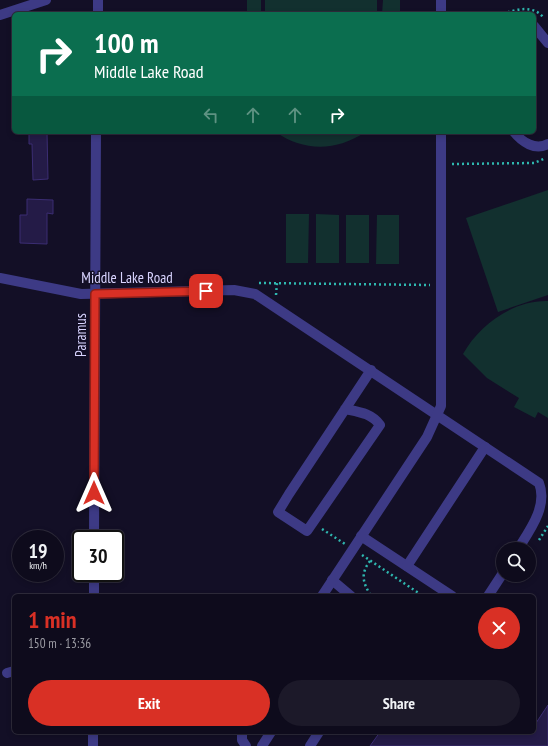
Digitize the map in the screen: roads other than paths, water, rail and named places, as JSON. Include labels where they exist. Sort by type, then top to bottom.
[{"type":"street","points":[[0,15],[46,0]]},
{"type":"street","points":[[98,0],[98,12]]},
{"type":"street","points":[[441,0],[441,12]]},
{"type":"street","points":[[536,28],[548,43]]},
{"type":"street","name":"Paramus","points":[[94,530],[96,134]]},
{"type":"street","points":[[323,594],[427,437],[441,406],[441,134]]},
{"type":"street","points":[[515,134],[518,138],[530,146],[545,146],[548,144]]},
{"type":"street","name":"Middle Lake Road","points":[[0,278],[81,294],[234,290],[255,294],[371,370]]},
{"type":"street","points":[[345,409],[366,413],[375,418],[380,425],[308,531],[278,512],[345,409],[371,370],[539,483],[543,490],[545,499],[543,510],[522,542]]},
{"type":"street","points":[[407,566],[486,447]]},
{"type":"street","points":[[361,536],[449,594]]},
{"type":"street","points":[[332,580],[349,594]]},
{"type":"street","points":[[94,582],[94,594]]},
{"type":"street","points":[[489,594],[497,582]]},
{"type":"street","points":[[93,734],[93,746]]},
{"type":"street","points":[[242,734],[242,740],[246,746]]},
{"type":"street","points":[[262,746],[270,734]]},
{"type":"street","points":[[310,746],[318,734]]}]
